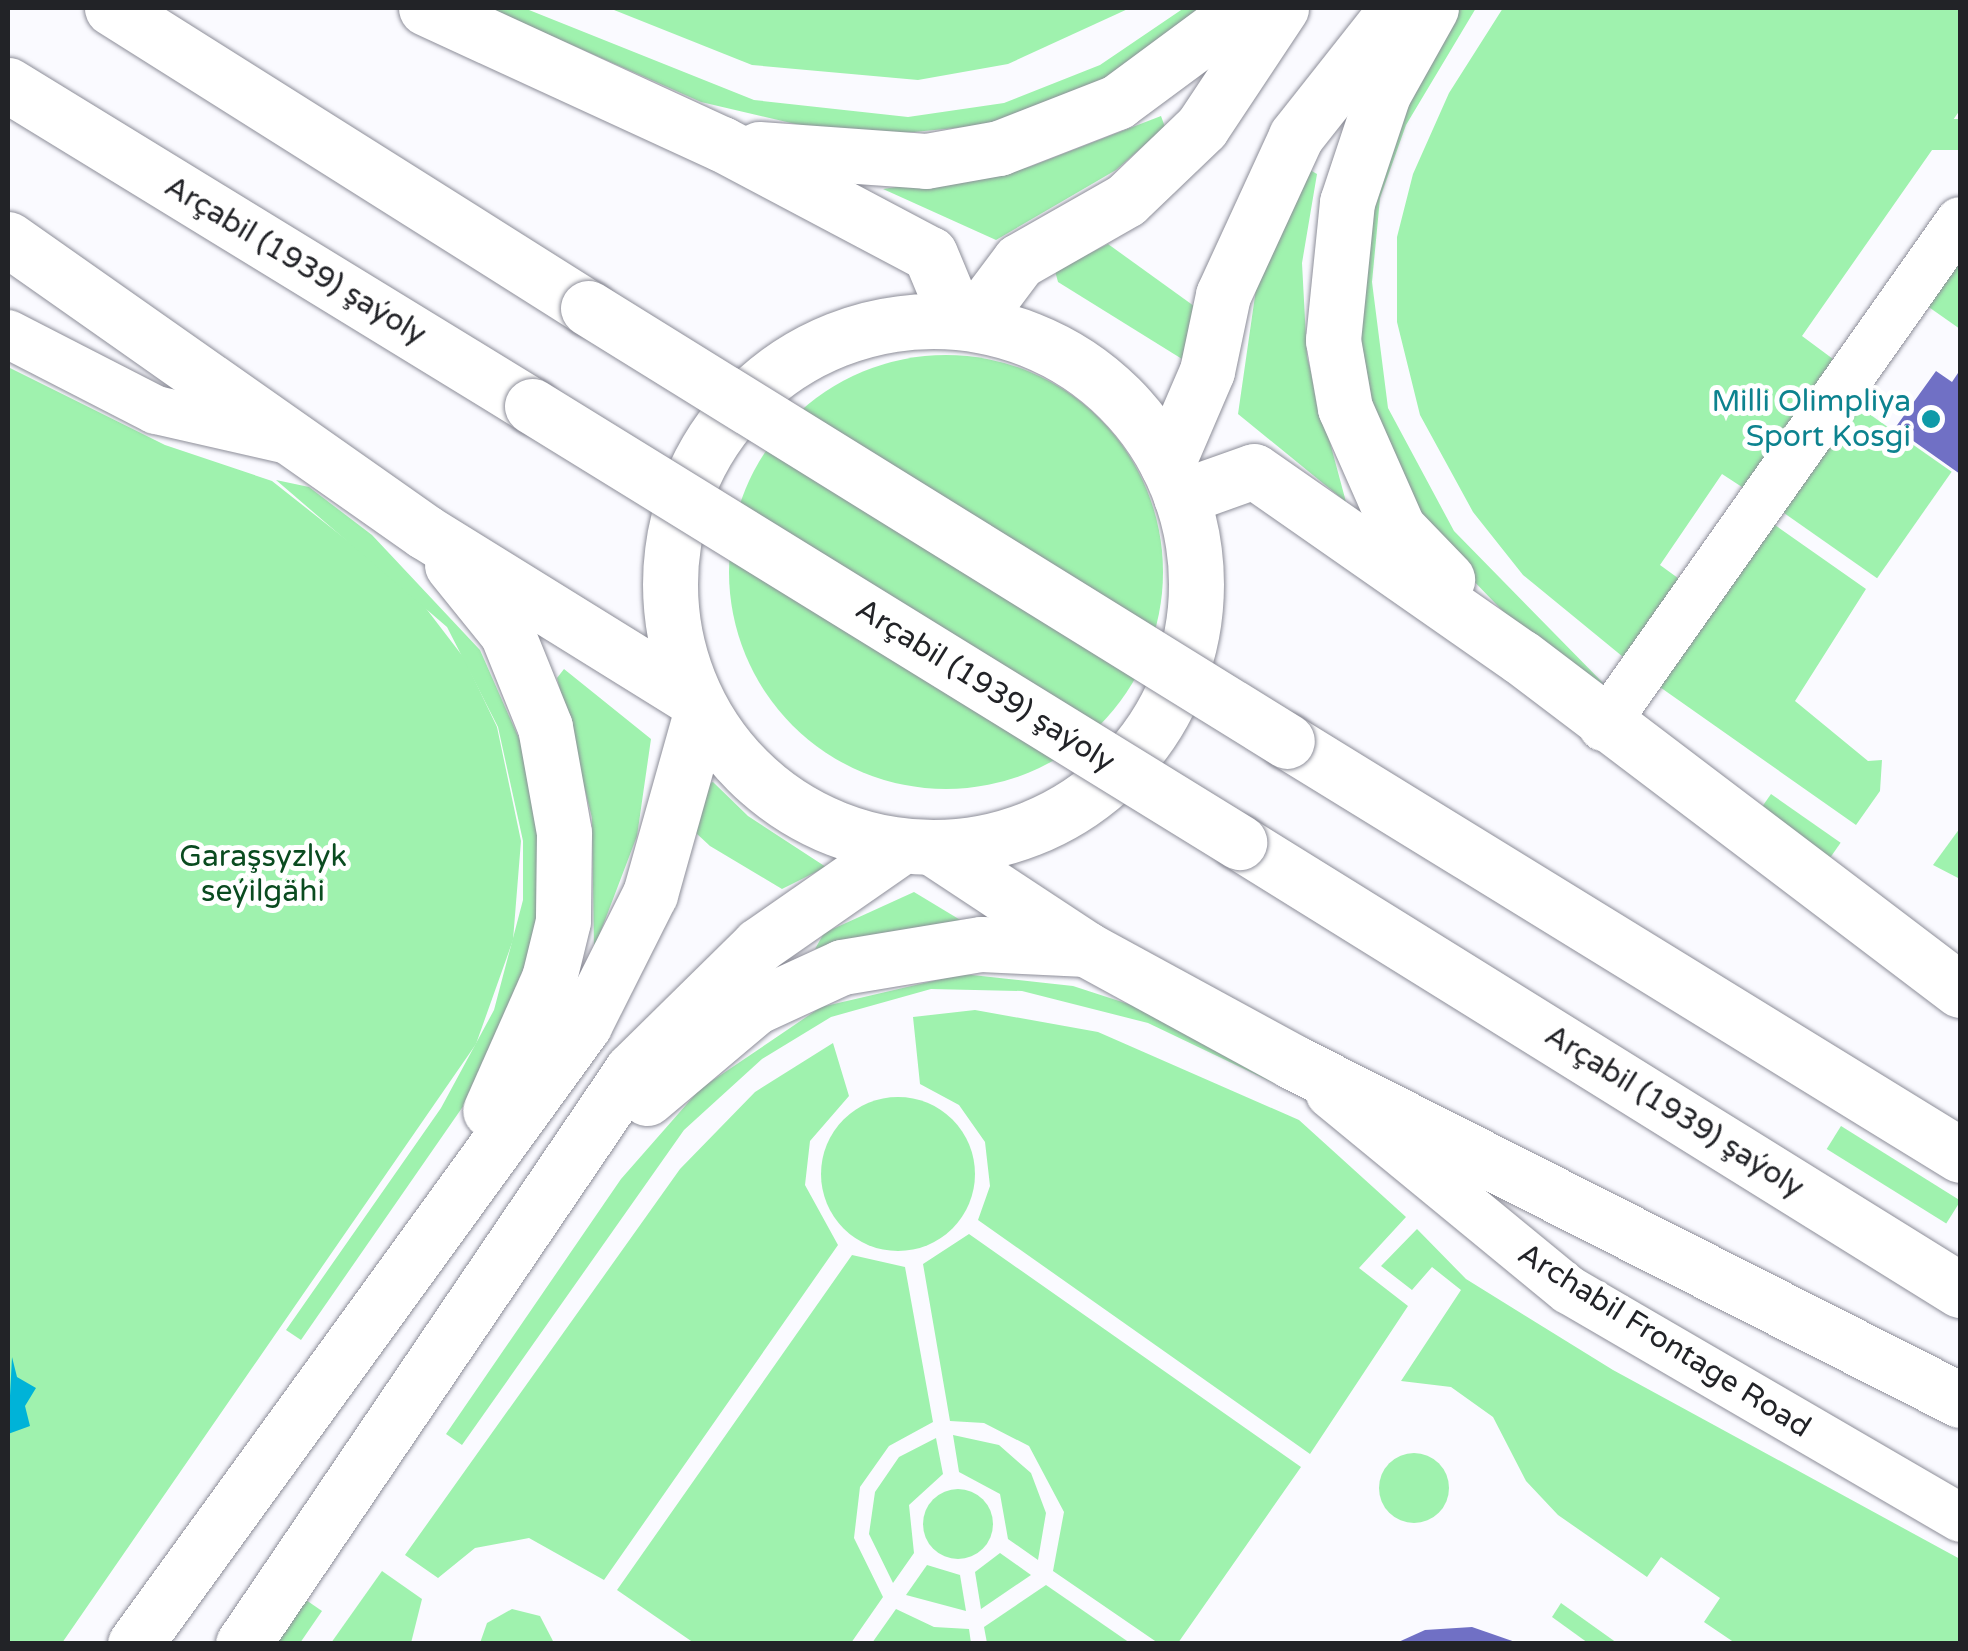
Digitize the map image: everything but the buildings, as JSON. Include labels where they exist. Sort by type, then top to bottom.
[{"type":"main road","points":[[112,8],[588,308],[1960,1156]]},
{"type":"main road","points":[[426,8],[722,144],[930,254],[966,316]]},
{"type":"main road","points":[[722,144],[850,161],[999,148],[1116,102],[1244,8]]},
{"type":"main road","points":[[966,316],[1019,261],[1126,200],[1202,127],[1280,8]]},
{"type":"main road","points":[[1174,480],[1207,371],[1224,295],[1296,136],[1397,8]]},
{"type":"main road","points":[[1431,8],[1383,94],[1346,202],[1333,340],[1344,408],[1398,528],[1521,658]]},
{"type":"main road","name":"Arçabil (1939) şaýoly","points":[[8,85],[1960,1290]]},
{"type":"main road","points":[[8,239],[425,532],[698,705]]},
{"type":"main road","points":[[243,1644],[632,1070],[688,1007],[918,848],[998,841],[1057,819],[1108,784],[1150,736],[1180,681],[1195,620],[1196,558],[1174,480],[1132,412],[1084,370],[966,316],[859,332],[799,357],[747,397],[706,448],[680,507],[668,572],[673,637],[698,705],[763,788],[828,827],[918,848],[1086,949],[1293,1062],[1960,1400]]},
{"type":"main road","points":[[1174,480],[1254,471],[1521,658],[1603,727],[1960,990]]},
{"type":"main road","points":[[425,532],[513,649],[558,776],[565,872],[563,921],[528,1036],[431,1228]]},
{"type":"main road","points":[[136,1644],[431,1228],[553,1070],[623,960],[698,705]]},
{"type":"main road","points":[[538,1212],[667,1077],[755,1007],[896,952],[1086,949]]},
{"type":"main road","points":[[211,1536],[284,1584]]},
{"type":"street","points":[[1603,727],[1960,221]]},
{"type":"street","points":[[8,334],[156,410],[293,441]]},
{"type":"street","name":"Archabil Frontage Road","points":[[1293,1062],[1569,1290],[1960,1518]]},
{"type":"green space","points":[[488,8],[524,8],[754,100],[908,117],[1004,103],[1100,65],[1184,8],[1213,8],[1099,86],[996,124],[904,133],[804,126],[701,102]]},
{"type":"green space","points":[[609,8],[1130,8],[1008,64],[918,80],[752,65]]},
{"type":"green space","points":[[1452,8],[1476,8],[1406,125],[1380,198],[1372,282],[1388,408],[1454,531],[1606,686],[1523,632],[1466,573],[1413,505],[1370,412],[1353,283],[1389,117]]},
{"type":"green space","points":[[1503,8],[1960,8],[1960,110],[1802,336],[1833,359],[1745,489],[1722,474],[1660,565],[1682,581],[1628,661],[1523,575],[1473,512],[1420,415],[1397,322],[1397,237],[1413,174],[1449,93]]},
{"type":"green space","points":[[1161,116],[1165,127],[1116,170],[996,240],[883,189],[1029,167]]},
{"type":"green space","points":[[1694,119],[1960,119],[1960,150],[1694,150]]},
{"type":"green space","points":[[1310,170],[1317,174],[1302,263],[1307,357],[1346,502],[1238,414],[1256,289]]},
{"type":"green space","points":[[1108,244],[1194,306],[1182,359],[1058,282],[1055,271]]},
{"type":"green space","points":[[1952,262],[1960,268],[1960,329],[1923,303]]},
{"type":"green space","points":[[946,355],[988,360],[1029,372],[1066,392],[1099,419],[1126,452],[1146,489],[1158,530],[1163,572],[1158,614],[1146,655],[1126,692],[1099,725],[1066,752],[1029,772],[988,784],[946,789],[904,784],[863,772],[826,752],[793,725],[766,692],[746,655],[734,614],[729,572],[734,530],[746,489],[766,452],[793,419],[826,392],[863,372],[904,360]]},
{"type":"green space","name":"Garaşsyzlyk seýilgähi","points":[[8,367],[165,445],[272,481],[415,594],[464,658],[497,727],[521,841],[513,940],[476,1044],[62,1643],[8,1643]]},
{"type":"green space","points":[[1855,404],[1952,472],[1877,578],[1780,510]]},
{"type":"green space","points":[[276,480],[309,487],[372,535],[480,650],[528,759],[542,874],[533,945],[473,1092],[301,1340],[286,1330],[441,1108],[494,1010],[523,900],[523,841],[498,727],[447,627]]},
{"type":"green space","points":[[1772,523],[1866,589],[1795,701],[1868,761],[1882,760],[1880,791],[1856,825],[1657,685]]},
{"type":"green space","points":[[564,669],[651,739],[637,836],[594,949],[592,818],[557,678]]},
{"type":"green space","points":[[713,782],[748,816],[826,867],[782,889],[710,846],[696,833],[703,785]]},
{"type":"green space","points":[[1771,794],[1841,843],[1830,857],[1761,809]]},
{"type":"green space","points":[[1960,828],[1960,879],[1933,865]]},
{"type":"green space","points":[[914,892],[962,921],[815,949],[824,933]]},
{"type":"green space","points":[[963,974],[1073,986],[1156,1013],[1303,1097],[1148,1023],[1022,991],[931,989],[831,1017],[762,1059],[684,1130],[462,1445],[446,1434],[621,1179],[700,1089],[821,1007]]},
{"type":"green space","points":[[975,1010],[1098,1032],[1299,1120],[1406,1217],[1359,1268],[1408,1306],[1310,1454],[978,1220],[990,1186],[985,1142],[959,1105],[920,1084],[913,1017]]},
{"type":"green space","points":[[833,1043],[849,1096],[810,1141],[805,1185],[838,1245],[604,1580],[529,1538],[475,1548],[438,1578],[405,1555],[680,1169],[755,1092]]},
{"type":"green space","points":[[898,1097],[927,1103],[952,1120],[969,1145],[975,1174],[969,1203],[952,1228],[927,1245],[898,1251],[869,1245],[844,1228],[827,1203],[821,1174],[827,1145],[844,1120],[869,1103]]},
{"type":"green space","points":[[1841,1126],[1960,1200],[1946,1224],[1827,1149]]},
{"type":"green space","points":[[1417,1229],[1466,1279],[1613,1370],[1960,1559],[1960,1643],[1735,1643],[1704,1622],[1720,1598],[1661,1557],[1647,1577],[1558,1515],[1526,1481],[1493,1417],[1451,1387],[1401,1381],[1461,1290],[1432,1267],[1412,1290],[1381,1266]]},
{"type":"green space","points":[[969,1234],[1301,1467],[1178,1643],[1158,1643],[1053,1571],[1064,1512],[1029,1446],[984,1423],[950,1421],[923,1264]]},
{"type":"green space","points":[[852,1255],[905,1267],[933,1422],[889,1446],[860,1487],[854,1538],[883,1597],[851,1643],[694,1643],[617,1590]]},
{"type":"green space","points":[[953,1435],[999,1445],[1031,1473],[1046,1513],[1038,1560],[1008,1539],[1000,1494],[959,1472]]},
{"type":"green space","points":[[936,1438],[943,1474],[909,1505],[914,1553],[893,1583],[869,1534],[875,1492],[899,1457]]},
{"type":"green space","points":[[1414,1453],[1439,1463],[1449,1488],[1439,1513],[1414,1523],[1389,1513],[1379,1488],[1389,1463]]},
{"type":"green space","points":[[958,1489],[982,1500],[993,1524],[982,1548],[958,1559],[934,1548],[923,1524],[934,1500]]},
{"type":"green space","points":[[1000,1553],[1031,1575],[981,1609],[975,1572]]},
{"type":"green space","points":[[927,1565],[960,1575],[966,1611],[906,1595]]},
{"type":"green space","points":[[382,1571],[422,1599],[411,1643],[331,1643]]},
{"type":"green space","points":[[1046,1585],[1130,1643],[987,1643],[984,1627]]},
{"type":"green space","points":[[306,1600],[322,1611],[300,1643],[276,1644]]},
{"type":"green space","points":[[1561,1603],[1617,1643],[1588,1643],[1552,1617]]},
{"type":"green space","points":[[512,1609],[540,1616],[554,1643],[480,1643],[487,1623]]},
{"type":"green space","points":[[896,1609],[934,1627],[969,1629],[971,1643],[872,1643]]},
{"type":"water","points":[[12,1357],[17,1377],[36,1388],[25,1406],[30,1426],[8,1434]]},
{"type":"place","name":"Milli Olimpliya Sport Kosgi","points":[[1931,419]]}]
